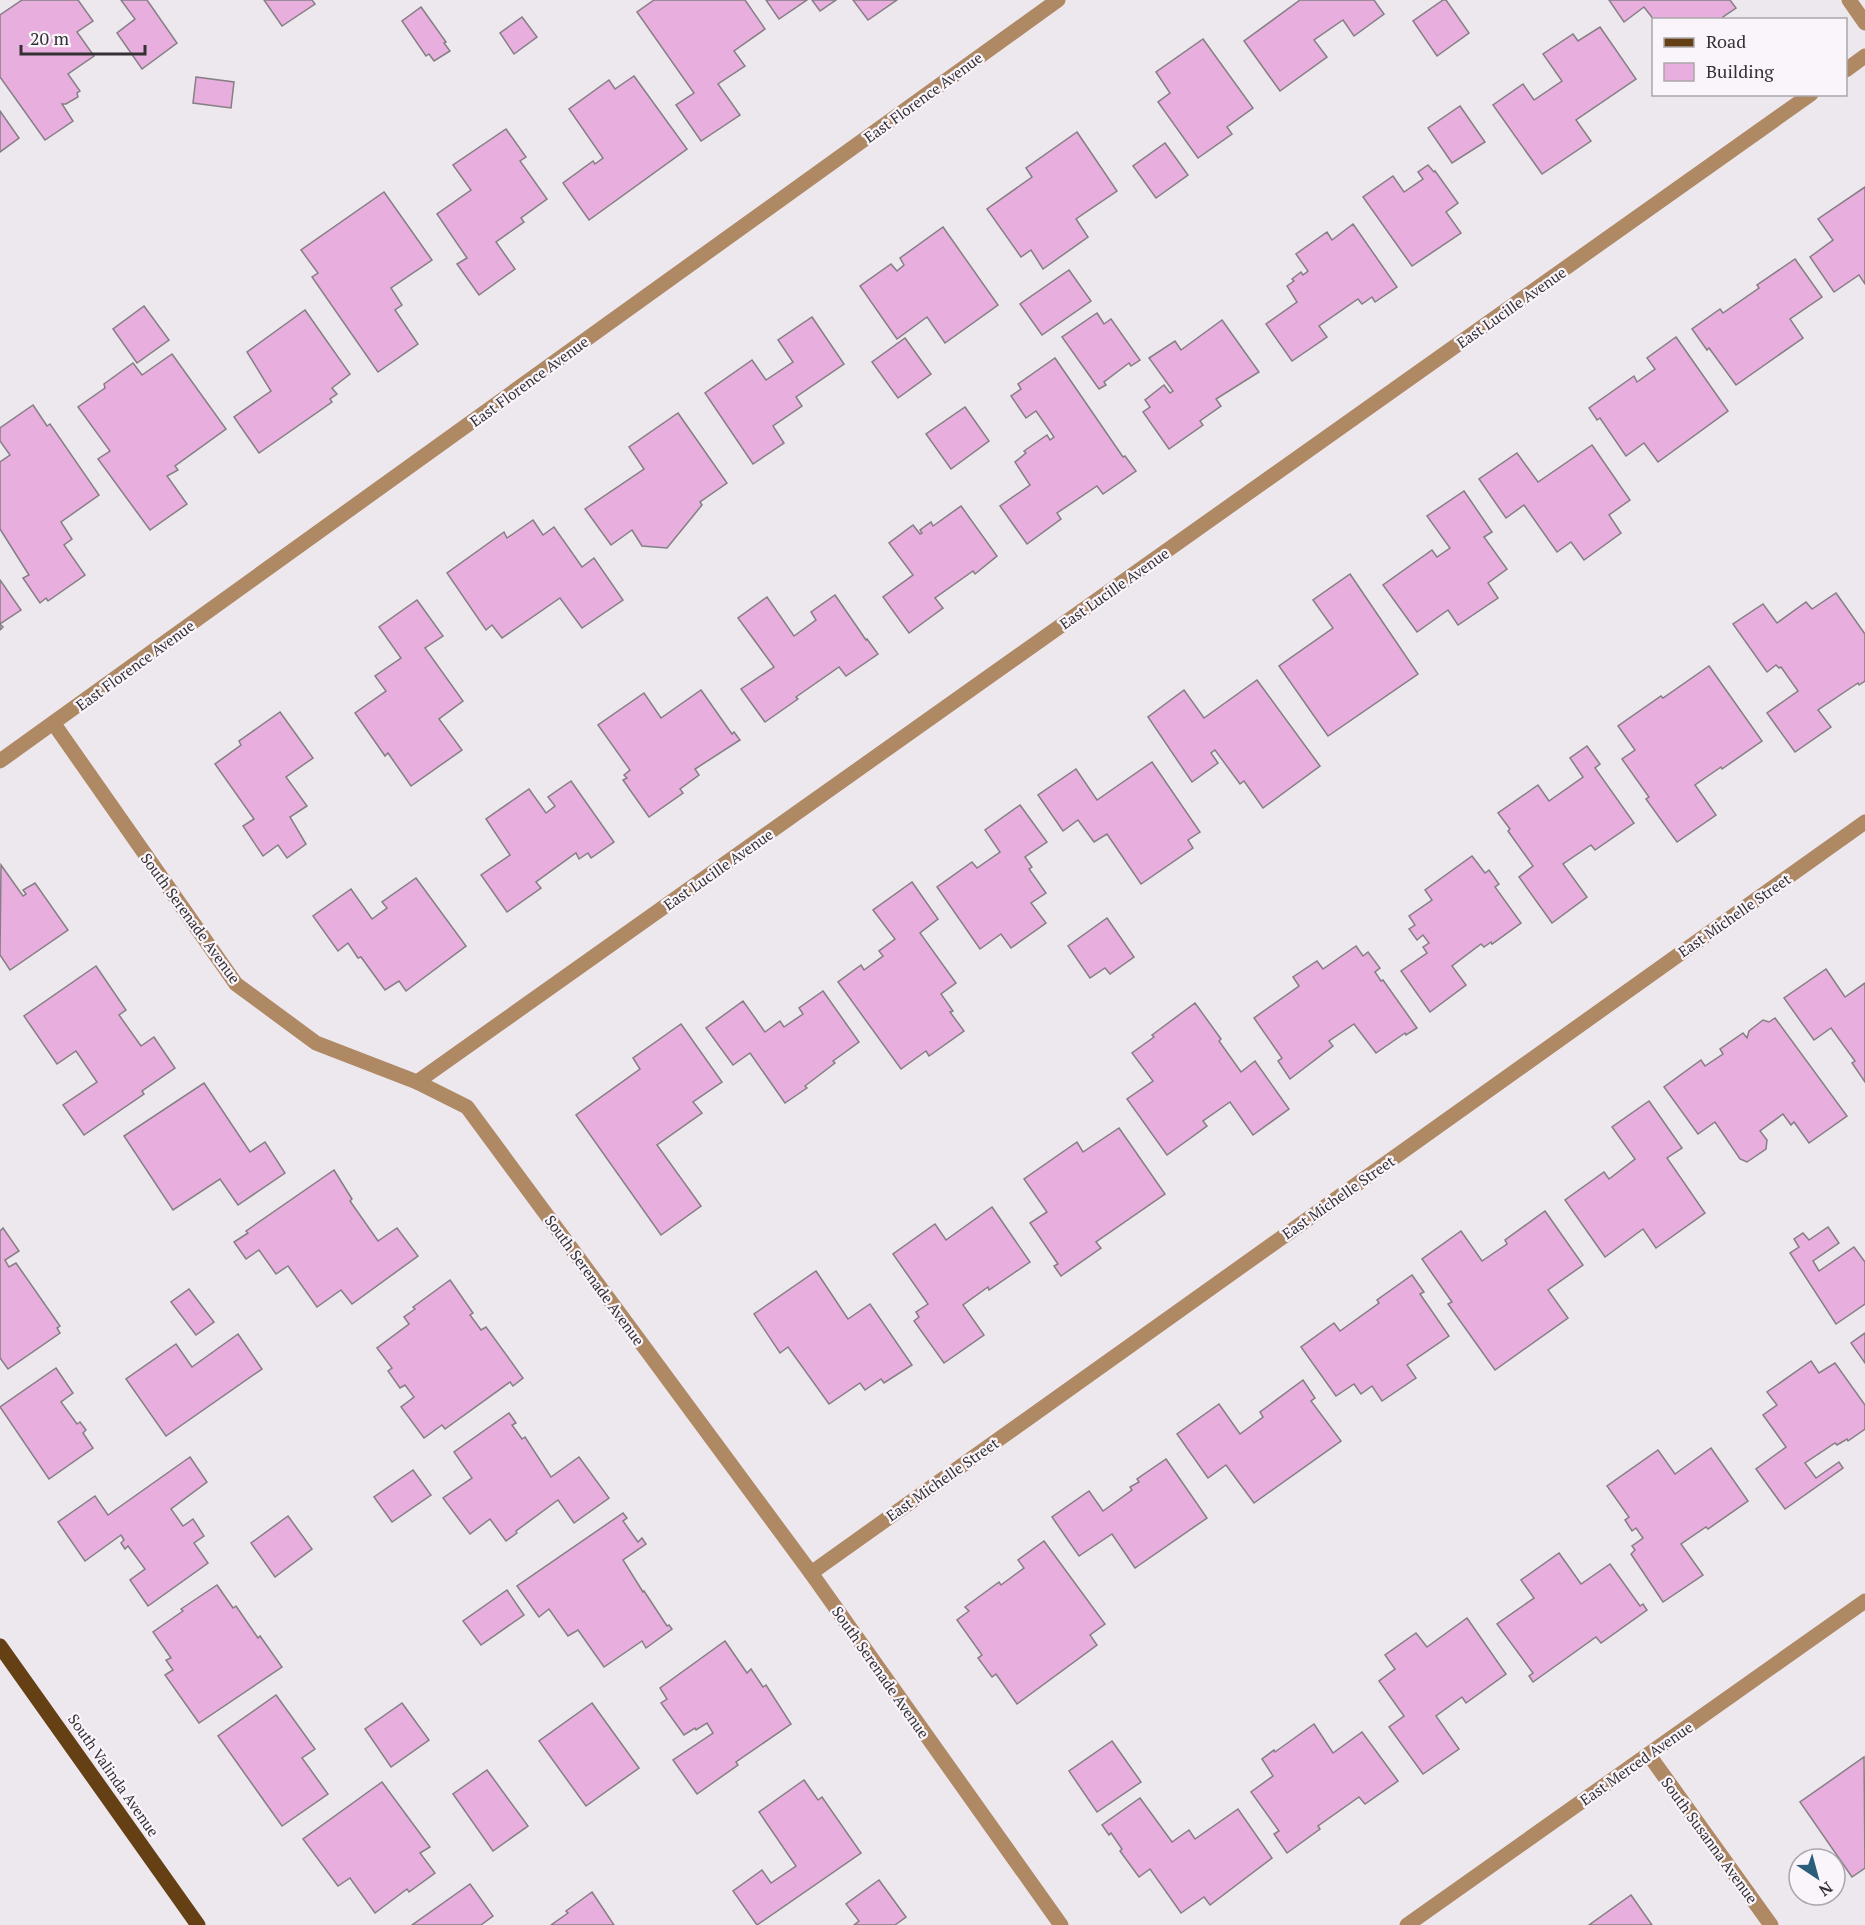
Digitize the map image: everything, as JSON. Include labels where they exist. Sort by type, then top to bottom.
[{"type":"main road","name":"South Valinda Avenue","points":[[0,1646],[198,1925]]},
{"type":"street","name":"East Florence Avenue","points":[[0,761],[1058,0]]},
{"type":"street","points":[[1849,0],[1865,23]]},
{"type":"street","points":[[1847,69],[1865,56]]},
{"type":"street","name":"East Lucille Avenue","points":[[417,1082],[1808,96]]},
{"type":"street","name":"South Serenade Avenue","points":[[54,724],[236,984],[316,1043],[417,1082],[467,1107],[811,1573],[1061,1925]]},
{"type":"street","name":"East Michelle Street","points":[[811,1573],[1865,822]]},
{"type":"street","name":"East Merced Avenue","points":[[1407,1925],[1865,1601]]},
{"type":"street","name":"South Susanna Avenue","points":[[1649,1755],[1771,1925]]},
{"type":"building","points":[[22,0],[78,0],[93,21],[77,32],[94,56],[68,74],[80,91],[77,93],[78,97],[62,104],[73,121],[45,140],[0,77],[0,15]]},
{"type":"building","points":[[121,0],[147,0],[177,43],[142,69],[117,33],[135,19]]},
{"type":"building","points":[[264,0],[312,0],[315,4],[282,26]]},
{"type":"building","points":[[654,0],[745,0],[765,29],[734,51],[745,66],[718,84],[740,115],[701,141],[676,105],[694,93],[637,12]]},
{"type":"building","points":[[766,0],[807,0],[779,19]]},
{"type":"building","points":[[812,0],[836,0],[820,11]]},
{"type":"building","points":[[853,0],[897,0],[868,20]]},
{"type":"building","points":[[1300,0],[1374,0],[1384,14],[1354,36],[1343,20],[1314,40],[1327,57],[1280,91],[1244,41]]},
{"type":"building","points":[[1446,0],[1469,33],[1437,56],[1413,21]]},
{"type":"building","points":[[1609,0],[1730,0],[1736,8],[1724,18],[1652,18],[1644,7],[1624,22]]},
{"type":"building","points":[[421,7],[450,51],[434,61],[429,54],[426,56],[402,21]]},
{"type":"building","points":[[522,17],[537,37],[514,54],[500,33]]},
{"type":"building","points":[[1600,27],[1636,79],[1576,120],[1591,141],[1542,174],[1493,105],[1523,84],[1534,100],[1562,81],[1543,54],[1573,34],[1578,41]]},
{"type":"building","points":[[1203,39],[1253,108],[1227,127],[1232,134],[1198,158],[1158,102],[1170,93],[1156,72]]},
{"type":"building","points":[[634,76],[687,149],[589,220],[563,183],[593,161],[595,164],[603,158],[569,109],[609,80],[615,89]]},
{"type":"building","points":[[196,77],[234,82],[231,108],[193,103]]},
{"type":"building","points":[[1460,106],[1485,142],[1452,163],[1428,128]]},
{"type":"building","points":[[0,111],[19,138],[0,152]]},
{"type":"building","points":[[506,129],[526,157],[520,161],[547,199],[521,218],[524,222],[496,242],[515,269],[479,295],[457,264],[467,258],[437,214],[471,190],[453,165]]},
{"type":"building","points":[[1077,132],[1117,191],[1076,219],[1088,237],[1043,269],[1031,250],[1021,257],[987,209],[1032,177],[1026,168]]},
{"type":"building","points":[[1165,143],[1188,175],[1156,198],[1133,166]]},
{"type":"building","points":[[1428,165],[1458,203],[1446,212],[1461,233],[1412,266],[1363,197],[1393,176],[1404,192],[1423,179],[1418,172]]},
{"type":"building","points":[[1865,187],[1865,284],[1859,275],[1834,292],[1810,257],[1833,240],[1818,219]]},
{"type":"building","points":[[384,192],[432,260],[391,288],[402,305],[395,310],[418,344],[378,372],[312,277],[318,273],[301,250]]},
{"type":"building","points":[[1353,224],[1397,287],[1375,302],[1372,297],[1362,304],[1358,299],[1319,326],[1327,337],[1292,361],[1266,324],[1297,302],[1287,286],[1301,272],[1303,275],[1308,271],[1296,254],[1327,232],[1332,240]]},
{"type":"building","points":[[943,227],[998,305],[945,343],[927,317],[897,339],[860,286],[891,264],[897,271],[904,265],[900,258]]},
{"type":"building","points":[[1795,259],[1822,297],[1790,319],[1803,338],[1736,385],[1692,329],[1720,309],[1723,313],[1759,288],[1757,285]]},
{"type":"building","points":[[1069,270],[1091,301],[1042,335],[1020,304]]},
{"type":"building","points":[[144,306],[169,340],[137,363],[113,329]]},
{"type":"building","points":[[305,310],[350,374],[332,388],[337,394],[330,399],[332,402],[259,453],[234,417],[271,391],[247,352]]},
{"type":"building","points":[[1097,313],[1104,324],[1111,319],[1140,360],[1131,366],[1129,363],[1104,382],[1106,385],[1099,389],[1062,337]]},
{"type":"building","points":[[812,317],[844,364],[796,397],[802,406],[773,426],[784,443],[753,464],[705,393],[752,360],[766,380],[793,362],[778,340]]},
{"type":"building","points":[[1222,320],[1259,372],[1216,399],[1221,406],[1200,421],[1203,425],[1169,449],[1143,412],[1150,407],[1145,400],[1164,385],[1170,393],[1173,391],[1149,358],[1175,341],[1181,350]]},
{"type":"building","points":[[1676,337],[1728,411],[1658,462],[1644,443],[1626,456],[1600,418],[1597,420],[1589,408],[1634,376],[1637,382],[1655,369],[1647,358]]},
{"type":"building","points":[[905,338],[931,374],[898,398],[872,362]]},
{"type":"building","points":[[172,354],[226,429],[175,466],[178,470],[167,476],[187,504],[150,530],[98,459],[110,451],[78,407],[105,388],[104,384],[133,363],[142,375]]},
{"type":"building","points":[[1055,358],[1123,457],[1125,456],[1136,471],[1103,494],[1097,486],[1057,513],[1061,519],[1027,544],[1000,506],[1030,485],[1015,462],[1026,453],[1024,451],[1047,435],[1050,440],[1054,437],[1036,411],[1026,418],[1011,396],[1021,389],[1018,384]]},
{"type":"building","points":[[33,405],[47,426],[50,424],[99,495],[61,522],[72,539],[64,545],[85,575],[48,601],[46,598],[40,603],[23,578],[29,575],[0,529],[0,462],[10,455],[0,441],[0,428]]},
{"type":"building","points":[[965,407],[989,441],[951,469],[926,434]]},
{"type":"building","points":[[678,413],[727,483],[700,502],[702,505],[667,548],[642,546],[632,530],[611,545],[585,509],[644,469],[629,447]]},
{"type":"building","points":[[1592,445],[1630,500],[1609,515],[1621,533],[1584,560],[1571,542],[1557,552],[1524,505],[1506,518],[1479,479],[1517,453],[1538,482]]},
{"type":"building","points":[[1464,491],[1492,532],[1484,537],[1507,569],[1488,583],[1498,598],[1458,625],[1448,610],[1417,632],[1383,585],[1432,550],[1437,557],[1450,548],[1427,516]]},
{"type":"building","points":[[961,506],[997,556],[975,574],[973,571],[935,598],[943,608],[909,633],[883,597],[913,575],[889,543],[913,525],[920,534],[922,533],[920,530],[931,522],[933,526]]},
{"type":"building","points":[[533,520],[543,535],[554,527],[582,567],[594,558],[623,600],[582,628],[560,598],[502,638],[492,625],[486,630],[447,573],[504,532],[507,538]]},
{"type":"building","points":[[1350,574],[1418,674],[1328,736],[1279,666],[1333,628],[1313,600]]},
{"type":"building","points":[[0,580],[21,610],[0,624]]},
{"type":"building","points":[[1836,593],[1865,634],[1865,681],[1859,685],[1858,683],[1818,710],[1831,727],[1795,752],[1767,713],[1798,691],[1781,667],[1776,665],[1767,672],[1733,624],[1763,604],[1777,623],[1806,602],[1812,609]]},
{"type":"building","points":[[835,595],[878,654],[846,676],[839,667],[765,722],[741,689],[774,667],[738,618],[767,597],[794,636],[816,620],[811,612]]},
{"type":"building","points":[[417,600],[443,636],[425,648],[463,701],[439,719],[462,750],[411,786],[388,753],[385,756],[355,713],[386,691],[375,676],[401,658],[379,627]]},
{"type":"building","points":[[1709,666],[1762,741],[1695,785],[1716,815],[1677,842],[1646,799],[1649,797],[1622,759],[1635,750],[1618,726]]},
{"type":"building","points":[[1257,680],[1320,766],[1263,808],[1244,781],[1240,784],[1215,750],[1211,753],[1218,763],[1192,782],[1148,717],[1184,690],[1204,718]]},
{"type":"building","points":[[701,690],[732,734],[734,732],[740,740],[695,769],[699,775],[680,789],[683,793],[649,817],[623,780],[627,778],[624,775],[630,770],[598,725],[644,693],[661,718]]},
{"type":"building","points":[[280,712],[313,758],[286,777],[307,806],[290,817],[306,844],[287,858],[278,845],[263,856],[243,826],[254,819],[215,764],[241,745],[239,741]]},
{"type":"building","points":[[1587,746],[1600,764],[1595,768],[1634,823],[1595,850],[1591,845],[1563,864],[1587,897],[1552,923],[1519,877],[1533,866],[1498,813],[1538,785],[1549,801],[1583,777],[1570,758]]},
{"type":"building","points":[[1152,762],[1200,832],[1188,840],[1193,848],[1141,884],[1107,834],[1094,842],[1078,820],[1063,831],[1038,795],[1076,769],[1097,800]]},
{"type":"building","points":[[571,781],[614,842],[591,858],[588,853],[579,859],[576,853],[536,882],[541,888],[507,912],[481,875],[510,855],[486,819],[529,789],[546,813],[555,806],[548,797]]},
{"type":"building","points":[[1020,805],[1047,842],[1025,857],[1032,867],[1029,869],[1046,893],[1031,903],[1046,923],[1011,948],[1001,934],[980,949],[937,887],[972,862],[977,868],[1000,852],[985,830]]},
{"type":"building","points":[[1472,856],[1485,873],[1489,870],[1499,884],[1495,887],[1521,923],[1492,944],[1491,942],[1484,947],[1481,944],[1452,966],[1466,985],[1430,1012],[1401,971],[1427,953],[1423,947],[1429,943],[1423,935],[1417,940],[1409,929],[1415,925],[1409,916],[1432,900],[1425,890]]},
{"type":"building","points":[[1,865],[23,896],[26,894],[23,890],[35,883],[68,930],[10,970],[0,955]]},
{"type":"building","points":[[416,878],[466,946],[406,991],[399,981],[385,990],[348,943],[338,951],[313,916],[351,889],[372,919],[387,908],[382,902]]},
{"type":"building","points":[[912,882],[938,919],[920,933],[956,983],[941,994],[953,1011],[950,1012],[964,1031],[929,1056],[926,1051],[901,1069],[838,982],[861,965],[864,970],[883,956],[879,951],[895,939],[873,910]]},
{"type":"building","points":[[1107,918],[1134,957],[1110,974],[1105,968],[1090,978],[1068,946]]},
{"type":"building","points":[[1356,946],[1363,956],[1368,952],[1380,968],[1375,972],[1417,1028],[1406,1035],[1405,1033],[1376,1053],[1354,1024],[1329,1041],[1333,1046],[1290,1079],[1278,1061],[1282,1058],[1254,1018],[1299,986],[1293,977],[1317,961],[1323,969]]},
{"type":"building","points":[[96,966],[126,1010],[119,1015],[141,1046],[154,1037],[175,1068],[142,1091],[144,1094],[84,1135],[63,1105],[97,1082],[76,1051],[57,1064],[24,1016]]},
{"type":"building","points":[[1826,969],[1845,997],[1865,983],[1865,1082],[1852,1063],[1855,1061],[1831,1028],[1814,1040],[1784,998]]},
{"type":"building","points":[[823,991],[859,1042],[833,1061],[835,1063],[805,1086],[807,1088],[785,1103],[750,1053],[733,1065],[706,1028],[743,1001],[765,1032],[780,1021],[784,1027],[803,1014],[799,1008]]},
{"type":"building","points":[[1195,1003],[1241,1072],[1255,1061],[1289,1109],[1253,1135],[1230,1102],[1203,1121],[1207,1126],[1167,1155],[1127,1099],[1153,1081],[1132,1053]]},
{"type":"building","points":[[1775,1018],[1847,1116],[1809,1143],[1794,1122],[1791,1125],[1783,1114],[1760,1131],[1767,1140],[1766,1149],[1747,1162],[1740,1159],[1715,1122],[1698,1134],[1664,1087],[1701,1060],[1705,1066],[1723,1054],[1720,1049],[1743,1033],[1747,1038],[1749,1031],[1763,1020],[1769,1022]]},
{"type":"building","points":[[681,1024],[722,1082],[693,1102],[702,1113],[657,1145],[701,1206],[661,1235],[576,1115],[640,1069],[633,1058]]},
{"type":"building","points":[[204,1083],[250,1152],[265,1142],[285,1173],[238,1205],[220,1179],[173,1210],[124,1136]]},
{"type":"building","points":[[1649,1101],[1682,1148],[1667,1158],[1705,1213],[1656,1248],[1643,1229],[1605,1257],[1565,1200],[1604,1172],[1609,1179],[1635,1159],[1612,1127]]},
{"type":"building","points":[[1119,1128],[1165,1194],[1096,1242],[1101,1248],[1061,1276],[1054,1266],[1058,1264],[1030,1223],[1047,1212],[1024,1179],[1077,1142],[1083,1152]]},
{"type":"building","points":[[334,1170],[352,1199],[350,1201],[378,1241],[397,1228],[418,1256],[352,1304],[341,1290],[317,1307],[288,1266],[276,1274],[259,1250],[246,1259],[234,1242],[248,1233],[246,1231]]},
{"type":"building","points":[[992,1207],[1030,1262],[963,1305],[984,1335],[944,1363],[914,1321],[919,1317],[916,1312],[928,1304],[893,1254],[935,1224],[946,1240]]},
{"type":"building","points":[[1545,1211],[1583,1265],[1548,1290],[1568,1318],[1495,1370],[1448,1304],[1452,1302],[1422,1259],[1461,1231],[1482,1261],[1507,1244],[1505,1240]]},
{"type":"building","points":[[1828,1227],[1839,1243],[1813,1261],[1819,1271],[1854,1247],[1865,1262],[1865,1304],[1836,1324],[1790,1253],[1799,1247],[1794,1239],[1803,1233],[1809,1240]]},
{"type":"building","points":[[3,1228],[19,1251],[5,1260],[9,1267],[16,1263],[60,1326],[57,1328],[60,1333],[8,1369],[0,1358],[0,1231]]},
{"type":"building","points":[[816,1271],[848,1319],[870,1304],[912,1365],[884,1383],[881,1379],[865,1390],[860,1383],[829,1404],[788,1347],[780,1353],[754,1314]]},
{"type":"building","points":[[1412,1275],[1424,1292],[1420,1294],[1449,1336],[1407,1365],[1416,1378],[1382,1401],[1372,1386],[1361,1394],[1354,1384],[1336,1396],[1301,1347],[1334,1323],[1340,1331],[1379,1303],[1377,1300]]},
{"type":"building","points":[[450,1280],[473,1313],[470,1315],[481,1330],[486,1327],[523,1378],[513,1386],[510,1382],[445,1429],[442,1425],[424,1438],[401,1407],[414,1397],[405,1385],[400,1388],[388,1371],[392,1368],[377,1348],[409,1324],[404,1317],[415,1309],[413,1307]]},
{"type":"building","points":[[189,1289],[214,1322],[196,1335],[171,1302]]},
{"type":"building","points":[[1865,1333],[1865,1363],[1851,1343]]},
{"type":"building","points":[[238,1334],[262,1369],[166,1436],[126,1379],[176,1344],[192,1367]]},
{"type":"building","points":[[1811,1361],[1819,1373],[1835,1363],[1865,1405],[1865,1429],[1848,1441],[1847,1439],[1837,1445],[1835,1443],[1805,1463],[1816,1478],[1839,1462],[1843,1468],[1785,1509],[1756,1469],[1786,1447],[1763,1415],[1777,1405],[1767,1392]]},
{"type":"building","points":[[56,1368],[73,1393],[61,1402],[77,1424],[80,1422],[86,1430],[83,1433],[93,1448],[49,1479],[0,1407]]},
{"type":"building","points":[[1303,1380],[1315,1398],[1311,1401],[1341,1441],[1254,1503],[1226,1465],[1208,1478],[1177,1434],[1219,1404],[1240,1434],[1263,1417],[1260,1412]]},
{"type":"building","points":[[509,1413],[516,1423],[512,1425],[522,1439],[525,1437],[551,1477],[579,1457],[609,1498],[574,1523],[558,1500],[506,1541],[490,1519],[470,1534],[443,1498],[472,1478],[454,1452]]},
{"type":"building","points":[[1711,1448],[1748,1501],[1708,1529],[1706,1527],[1681,1544],[1703,1575],[1663,1602],[1631,1554],[1635,1550],[1632,1546],[1643,1538],[1636,1528],[1632,1531],[1625,1520],[1629,1517],[1607,1486],[1658,1450],[1675,1474]]},
{"type":"building","points":[[190,1457],[207,1482],[171,1509],[183,1526],[193,1519],[204,1536],[194,1543],[208,1563],[148,1606],[130,1580],[145,1569],[128,1546],[125,1549],[121,1543],[124,1540],[121,1535],[85,1561],[58,1522],[95,1496],[108,1515]]},
{"type":"building","points":[[1166,1459],[1207,1518],[1135,1568],[1112,1534],[1079,1556],[1052,1517],[1089,1491],[1103,1511],[1132,1490],[1130,1487],[1139,1482],[1137,1479]]},
{"type":"building","points":[[413,1470],[431,1495],[392,1522],[374,1497]]},
{"type":"building","points":[[623,1513],[627,1518],[623,1521],[638,1542],[642,1538],[646,1544],[623,1560],[667,1626],[669,1625],[672,1629],[646,1648],[642,1641],[604,1667],[578,1630],[568,1636],[549,1609],[539,1617],[517,1586]]},
{"type":"building","points":[[288,1516],[312,1549],[275,1577],[251,1543]]},
{"type":"building","points":[[1044,1541],[1105,1624],[1090,1635],[1097,1645],[1017,1704],[996,1674],[992,1677],[978,1658],[982,1655],[957,1620],[969,1611],[965,1607],[999,1582],[1001,1585],[1024,1568],[1018,1560]]},
{"type":"building","points":[[1559,1553],[1581,1584],[1610,1564],[1640,1606],[1643,1604],[1647,1610],[1601,1643],[1596,1637],[1533,1682],[1529,1676],[1533,1673],[1497,1624],[1534,1598],[1521,1580]]},
{"type":"building","points":[[217,1585],[233,1608],[236,1606],[258,1638],[260,1636],[282,1667],[199,1723],[165,1675],[173,1670],[166,1660],[171,1658],[153,1632],[183,1611],[181,1609]]},
{"type":"building","points":[[507,1590],[524,1615],[481,1645],[463,1621]]},
{"type":"building","points":[[1467,1618],[1506,1674],[1466,1703],[1462,1697],[1436,1716],[1459,1749],[1423,1774],[1389,1727],[1404,1716],[1379,1681],[1395,1669],[1385,1655],[1416,1633],[1427,1647]]},
{"type":"building","points":[[725,1641],[747,1673],[751,1669],[763,1687],[766,1685],[791,1724],[736,1762],[738,1765],[697,1794],[673,1760],[713,1733],[707,1723],[684,1735],[661,1703],[667,1699],[660,1688]]},
{"type":"building","points":[[276,1695],[315,1749],[302,1758],[328,1794],[282,1826],[218,1736]]},
{"type":"building","points":[[402,1703],[429,1740],[391,1767],[365,1729]]},
{"type":"building","points":[[592,1703],[639,1768],[586,1806],[539,1741]]},
{"type":"building","points":[[1314,1724],[1333,1753],[1362,1732],[1398,1781],[1365,1804],[1359,1797],[1318,1826],[1320,1829],[1287,1853],[1274,1834],[1279,1831],[1251,1792],[1273,1776],[1262,1759]]},
{"type":"building","points":[[1112,1741],[1141,1782],[1097,1812],[1069,1771]]},
{"type":"building","points":[[1864,1757],[1865,1868],[1852,1877],[1847,1870],[1847,1847],[1831,1847],[1800,1802]]},
{"type":"building","points":[[487,1770],[528,1826],[493,1851],[453,1794]]},
{"type":"building","points":[[804,1780],[818,1800],[822,1797],[861,1853],[757,1925],[733,1891],[762,1870],[771,1883],[796,1866],[759,1812]]},
{"type":"building","points":[[382,1782],[430,1847],[420,1853],[435,1873],[409,1892],[407,1889],[375,1913],[350,1878],[338,1886],[303,1839]]},
{"type":"building","points":[[1140,1798],[1172,1842],[1189,1830],[1195,1839],[1238,1809],[1272,1858],[1210,1905],[1204,1897],[1181,1913],[1150,1869],[1139,1877],[1120,1851],[1122,1849],[1111,1833],[1109,1835],[1102,1825]]},
{"type":"building","points":[[879,1880],[906,1917],[895,1925],[854,1925],[859,1921],[846,1904]]},
{"type":"building","points":[[470,1884],[493,1916],[481,1925],[412,1925]]},
{"type":"building","points":[[592,1892],[614,1925],[551,1925],[568,1913],[566,1911]]},
{"type":"building","points":[[1631,1895],[1652,1925],[1589,1925]]}]
